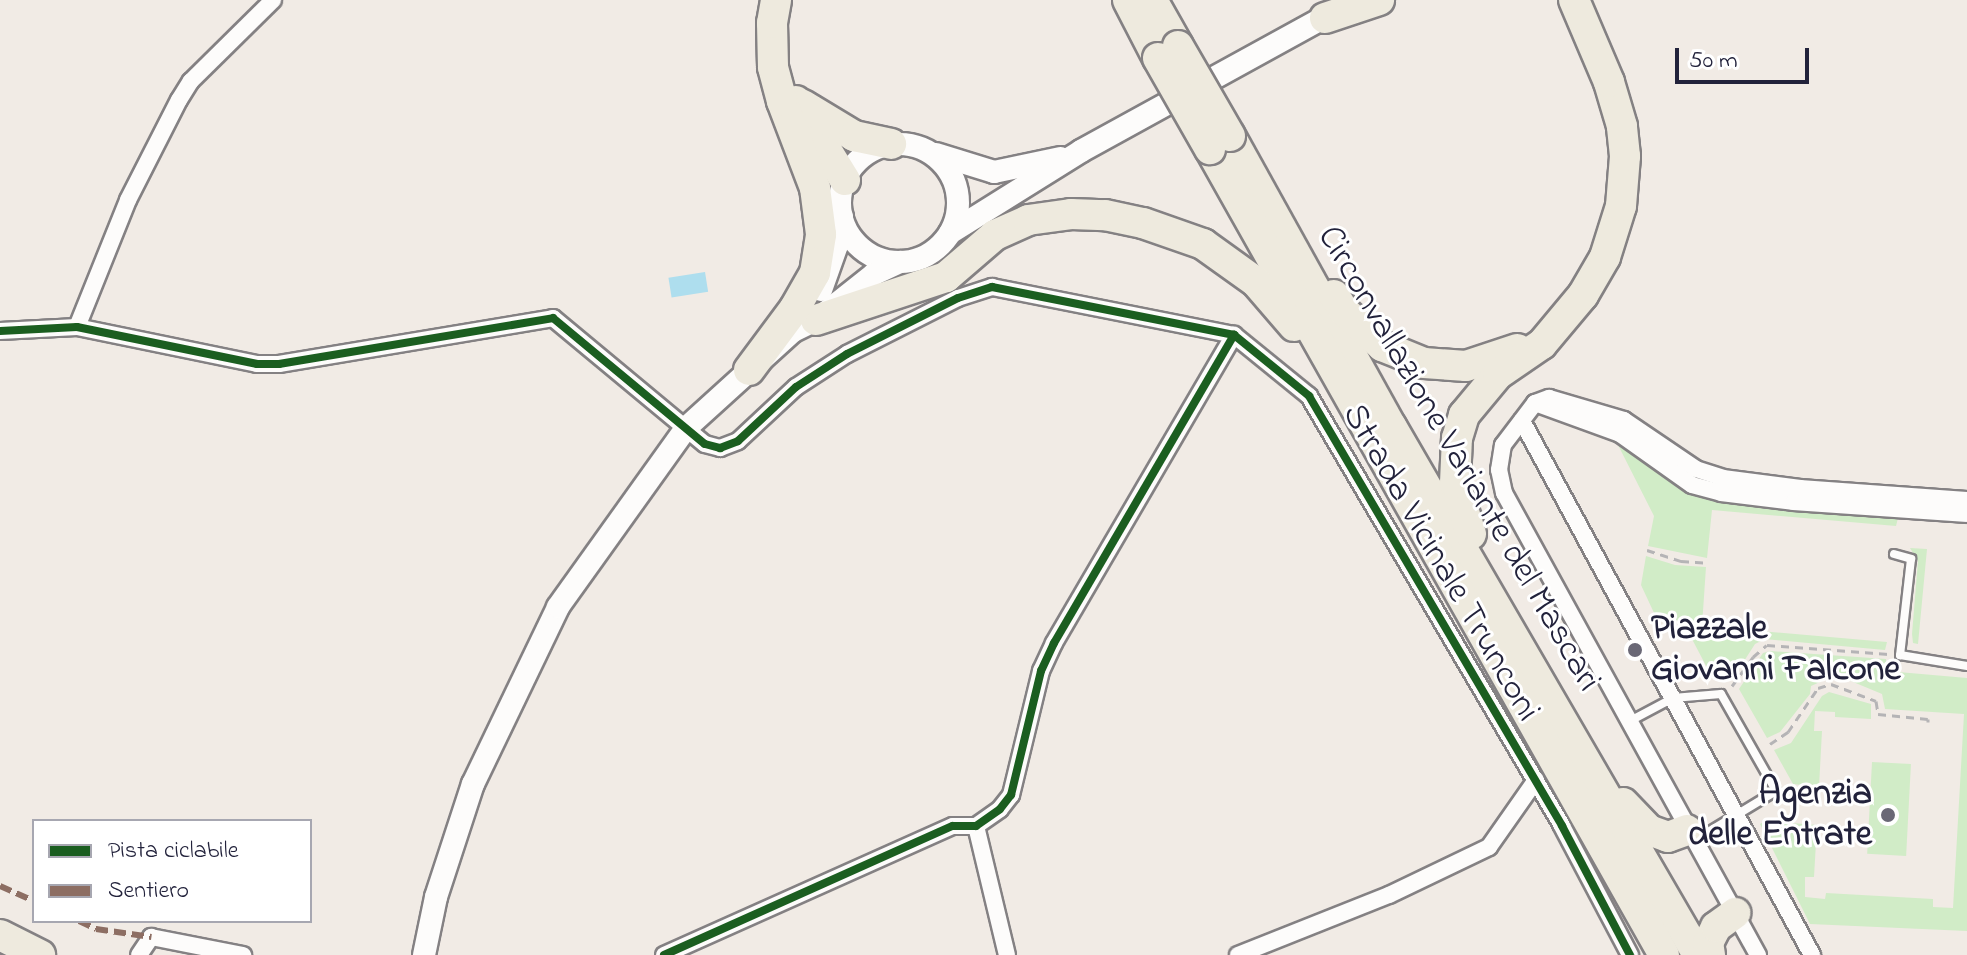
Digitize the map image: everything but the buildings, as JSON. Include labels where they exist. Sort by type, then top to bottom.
[{"type":"highway","name":"Circonvallazione Variante del Mascari","points":[[1128,0],[1168,52],[1596,774],[1698,955]]},
{"type":"highway","name":"Circonvallazione Variante del Mascari","points":[[1152,0],[1168,52]]},
{"type":"highway","points":[[1325,18],[1379,0]]},
{"type":"highway","points":[[1552,0],[1597,55]]},
{"type":"highway","points":[[1549,694],[1472,537],[1459,504],[1455,459],[1464,415],[1498,374],[1542,344],[1596,276],[1611,245],[1621,206],[1623,134],[1609,82],[1574,0]]},
{"type":"highway","points":[[1583,0],[1597,55]]},
{"type":"highway","points":[[774,11],[794,97],[845,180]]},
{"type":"highway","points":[[749,370],[795,308],[815,273],[821,234],[815,188],[782,101],[773,67],[774,11]]},
{"type":"highway","points":[[794,97],[814,114],[854,136],[891,144]]},
{"type":"highway","name":"Circonvallazione Variante del Mascari","points":[[1220,143],[1375,442],[1664,955]]},
{"type":"highway","points":[[1220,143],[1344,311],[1382,346],[1424,363],[1466,366],[1515,350],[1557,326]]},
{"type":"highway","points":[[805,325],[946,277],[995,235],[1028,220],[1071,214],[1105,215],[1143,223],[1203,244],[1256,282],[1286,315],[1375,442]]},
{"type":"highway","points":[[1596,774],[1649,830],[1668,837],[1690,836]]},
{"type":"highway","points":[[1710,955],[1708,943],[1716,927],[1735,913]]},
{"type":"highway","points":[[0,935],[40,955]]},
{"type":"main road","points":[[424,955],[436,897],[456,831],[514,694],[558,607],[686,428],[749,370],[874,274],[929,254],[950,233],[1081,151],[1354,0]]},
{"type":"main road","points":[[900,262],[865,251],[851,236],[842,216],[840,198],[845,180],[858,160],[891,144],[916,146],[994,172],[1040,165],[1081,151]]},
{"type":"main road","points":[[928,151],[948,169],[954,181],[958,207],[950,233]]},
{"type":"main road","points":[[805,325],[826,282],[842,216]]},
{"type":"street","points":[[77,327],[128,200],[179,100],[191,81],[273,0]]},
{"type":"street","name":"Strada Vicinale Trunconi","points":[[686,428],[705,444],[720,448],[738,441],[796,387],[847,354],[958,298],[992,287],[1234,335],[1309,396],[1536,780],[1630,955]]},
{"type":"street","points":[[0,331],[77,327],[257,364],[279,364],[553,318],[686,428]]},
{"type":"street","points":[[664,955],[953,826],[976,826],[1000,809],[1011,795],[1041,671],[1054,643],[1234,335]]},
{"type":"street","points":[[1758,955],[1504,493],[1499,470],[1503,445],[1535,403],[1549,398],[1568,401],[1624,420],[1696,469],[1723,478],[1800,488],[1967,500]]},
{"type":"street","points":[[1535,403],[1620,434],[1692,485],[1721,493],[1794,502],[1967,514]]},
{"type":"street","points":[[1522,421],[1812,955]]},
{"type":"street","points":[[1238,955],[1389,895],[1489,847],[1536,780]]},
{"type":"street","points":[[976,826],[1007,955]]},
{"type":"street","points":[[139,955],[151,937],[243,955]]},
{"type":"lane","points":[[1894,554],[1911,559],[1900,655],[1967,666]]},
{"type":"lane","points":[[1629,721],[1673,698],[1721,694],[1776,791],[1737,817],[1690,836]]},
{"type":"path","points":[[1647,550],[1681,561],[1707,563]]},
{"type":"path","points":[[1732,686],[1753,657],[1767,645],[1900,655]]},
{"type":"path","points":[[1770,744],[1788,732],[1818,688],[1831,684],[1876,701],[1878,714],[1928,719],[1928,722]]},
{"type":"green space","points":[[1617,443],[1687,490],[1899,514],[1896,526],[1712,510],[1707,558],[1648,546],[1654,516]]},
{"type":"green space","points":[[1910,548],[1927,549],[1918,644],[1913,643],[1912,634],[1918,561]]},
{"type":"green space","points":[[1646,556],[1675,565],[1706,567],[1702,626],[1887,642],[1885,650],[1765,639],[1755,644],[1737,672],[1724,675],[1725,682],[1713,679],[1683,622],[1655,615],[1641,585]]},
{"type":"green space","points":[[1763,653],[1886,659],[1887,671],[1967,678],[1967,931],[1810,924],[1760,824],[1765,821],[1817,825],[1814,877],[1805,877],[1805,897],[1825,899],[1826,893],[1933,899],[1933,907],[1953,908],[1964,714],[1885,709],[1882,694],[1846,679],[1831,677],[1811,686],[1810,694],[1780,732],[1767,738],[1739,689]]},
{"type":"green space","points":[[1829,692],[1871,704],[1871,719],[1835,717],[1835,712],[1815,711],[1814,731],[1822,731],[1819,787],[1793,784],[1774,750],[1791,743],[1822,696]]},
{"type":"green space","points":[[1872,762],[1911,764],[1906,856],[1867,854]]},
{"type":"water","points":[[705,272],[708,292],[672,298],[668,278]]},
{"type":"marked path","points":[[0,886],[32,900]]},
{"type":"marked path","points":[[83,923],[96,929],[151,937]]},
{"type":"cycle path","points":[[0,331],[77,327],[257,364],[279,364],[553,318],[705,444],[720,448],[738,441],[796,387],[847,354],[958,298],[992,287],[1234,335],[1309,396],[1562,826],[1630,955]]},
{"type":"cycle path","points":[[664,955],[953,826],[976,826],[1000,809],[1011,795],[1041,671],[1054,643],[1234,335]]},
{"type":"place","name":"Piazzale Giovanni Falcone","points":[[1635,650]]},
{"type":"place","name":"Agenzia delle Entrate","points":[[1888,815]]}]
